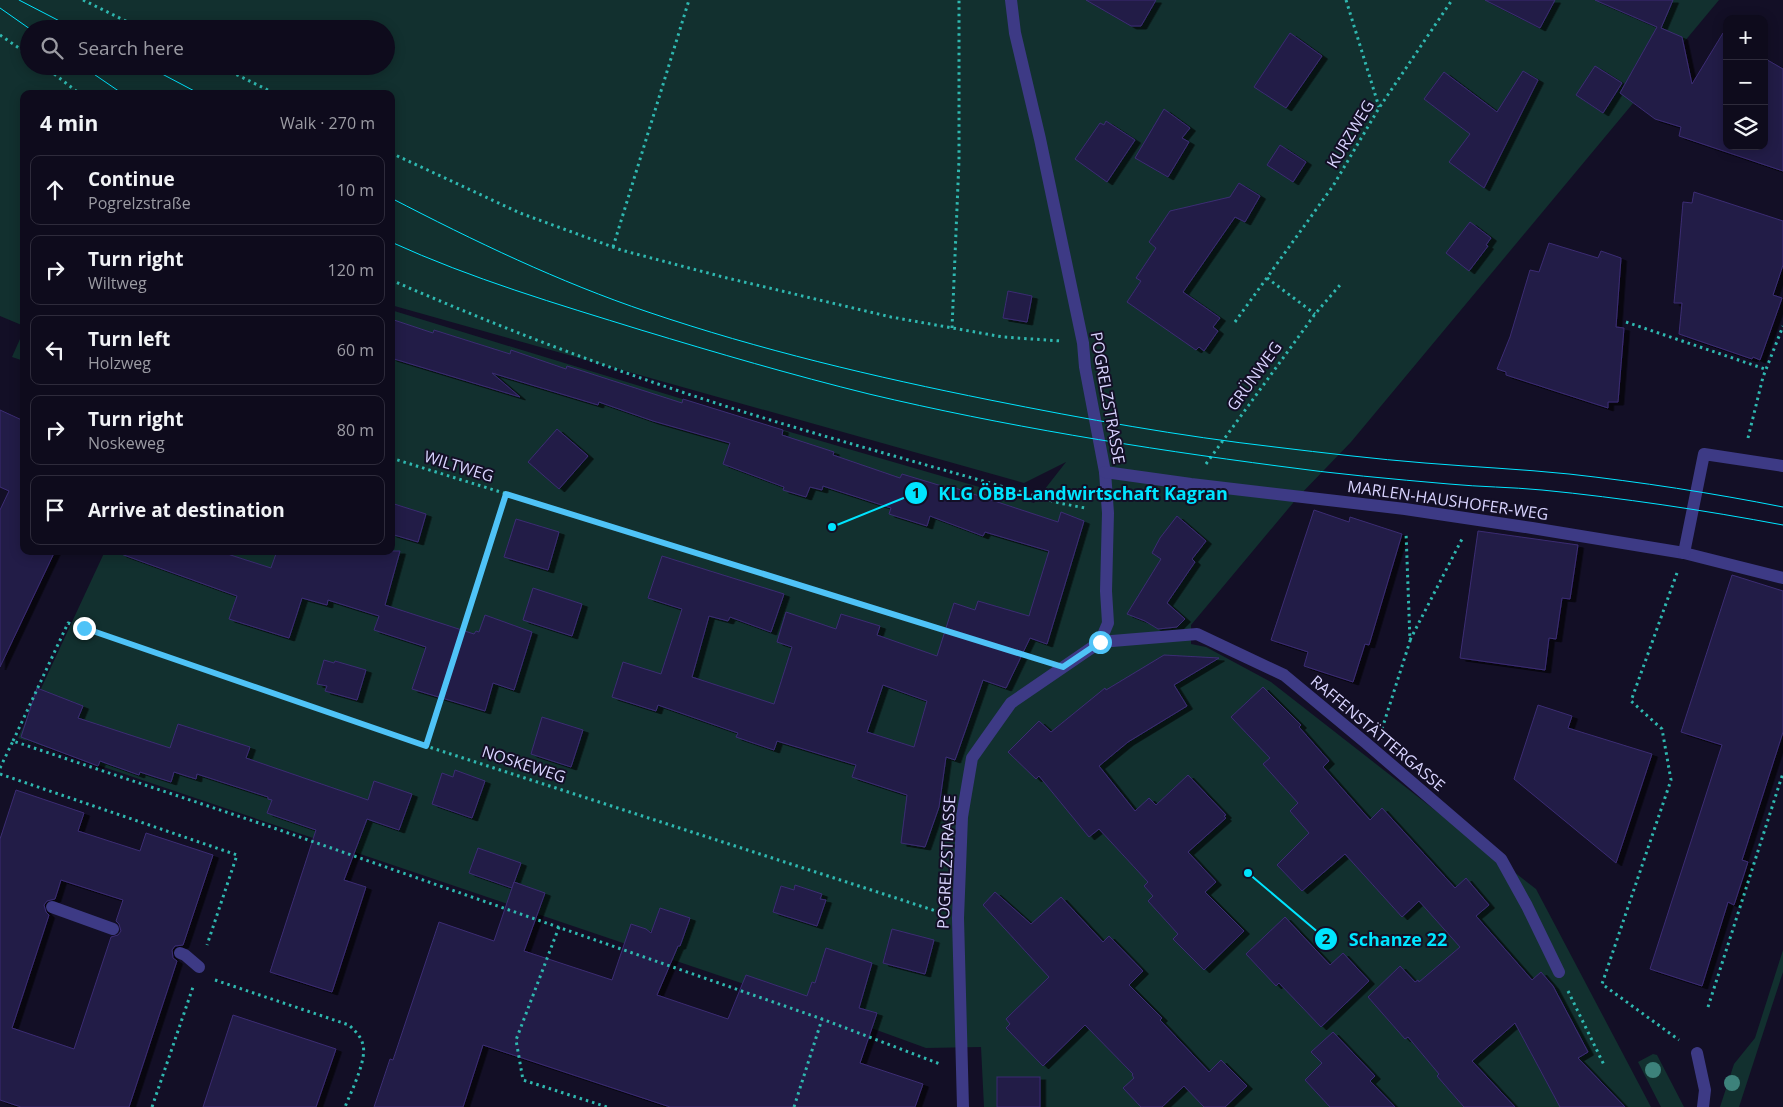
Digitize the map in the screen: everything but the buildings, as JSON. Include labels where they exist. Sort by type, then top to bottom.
[{"type":"street","name":"POGRELZSTRASSE","points":[[963,1107],[958,918],[962,817],[972,758],[1012,704],[1100,642],[1108,622],[1106,591],[1108,513],[1105,472],[1085,366],[1083,342],[1040,139],[1015,33],[1011,0]]},
{"type":"street","points":[[1684,553],[1704,454],[1783,466]]},
{"type":"street","name":"MARLEN-HAUSHOFER-WEG","points":[[1105,472],[1405,509],[1684,553],[1783,578]]},
{"type":"street","name":"RAFFENSTÄTTERGASSE","points":[[1100,642],[1197,634],[1284,675],[1501,859],[1527,906],[1559,972]]},
{"type":"street","points":[[52,907],[113,929]]},
{"type":"street","points":[[180,953],[199,967]]},
{"type":"street","points":[[1697,1054],[1706,1090],[1703,1107]]},
{"type":"path","points":[[83,0],[124,20]]},
{"type":"path","points":[[613,247],[688,0]]},
{"type":"path","points":[[952,328],[959,160],[958,0]]},
{"type":"path","points":[[1346,0],[1379,108]]},
{"type":"path","name":"KURZWEG","points":[[1235,322],[1333,186],[1379,108],[1452,0]]},
{"type":"path","points":[[0,35],[20,49]]},
{"type":"path","points":[[56,75],[75,90]]},
{"type":"path","points":[[237,75],[268,90]]},
{"type":"path","points":[[395,155],[520,213],[613,247],[728,278],[892,317],[1003,337],[1083,342]]},
{"type":"path","points":[[1266,278],[1315,314]]},
{"type":"path","points":[[395,282],[505,327],[684,393],[815,433],[1059,503],[1108,513]]},
{"type":"path","name":"GRÜNWEG","points":[[1191,484],[1315,314],[1340,284]]},
{"type":"path","points":[[1626,322],[1766,369]]},
{"type":"path","points":[[1742,460],[1766,369],[1783,326]]},
{"type":"path","name":"WILTWEG","points":[[395,459],[1063,667]]},
{"type":"path","points":[[426,746],[506,494]]},
{"type":"path","points":[[1405,509],[1410,641]]},
{"type":"path","points":[[1375,751],[1410,641],[1473,520]]},
{"type":"path","points":[[1684,553],[1632,701],[1662,729],[1671,780],[1602,984],[1697,1054]]},
{"type":"path","name":"NOSKEWEG","points":[[13,741],[68,623],[426,746],[958,918]]},
{"type":"path","points":[[0,768],[13,741],[258,822],[822,1019],[945,1066]]},
{"type":"path","points":[[1708,1007],[1783,773]]},
{"type":"path","points":[[0,774],[237,856]]},
{"type":"path","points":[[559,927],[516,1040],[523,1080],[607,1107]]},
{"type":"path","points":[[199,967],[212,979],[349,1025],[359,1035],[363,1046],[363,1058],[345,1107]]},
{"type":"path","points":[[1559,972],[1605,1066]]},
{"type":"path","points":[[794,1107],[822,1019]]},
{"type":"green space","points":[[0,0],[1719,0],[1351,442],[1298,497],[1191,625],[1191,644],[1206,647],[1271,682],[1536,889],[1651,1107],[984,1107],[981,1047],[926,1048],[830,1013],[18,738],[103,555],[395,555],[395,311],[790,432],[1034,503],[1066,462],[1024,483],[395,306],[395,90],[20,90],[20,324],[0,316]]},
{"type":"green space","points":[[20,339],[20,360],[12,357]]},
{"type":"green space","points":[[1783,950],[1783,972],[1739,1107],[1720,1107],[1734,1064],[1755,1038]]},
{"type":"green space","points":[[1653,1054],[1657,1055],[1684,1107],[1661,1107],[1638,1062]]},
{"type":"tram line","points":[[19,0],[58,20]]},
{"type":"tram line","points":[[0,8],[20,22]]},
{"type":"tram line","points":[[95,75],[117,90]]},
{"type":"tram line","points":[[164,75],[192,90]]},
{"type":"tram line","points":[[395,200],[517,260],[582,288],[648,312],[733,339],[818,362],[904,382],[1061,414],[1203,438],[1388,460],[1596,477],[1676,488],[1783,507]]},
{"type":"tram line","points":[[395,244],[452,268],[515,290],[669,339],[840,387],[920,406],[1124,444],[1299,469],[1472,486],[1572,493],[1723,514],[1783,525]]},
{"type":"place","name":"KLG ÖBB-Landwirtschaft Kagran","points":[[832,527]]},
{"type":"place","name":"Schanze 22","points":[[1248,873]]},
{"type":"route","points":[[84,628],[426,746],[506,494],[1063,667],[1100,642]]}]
